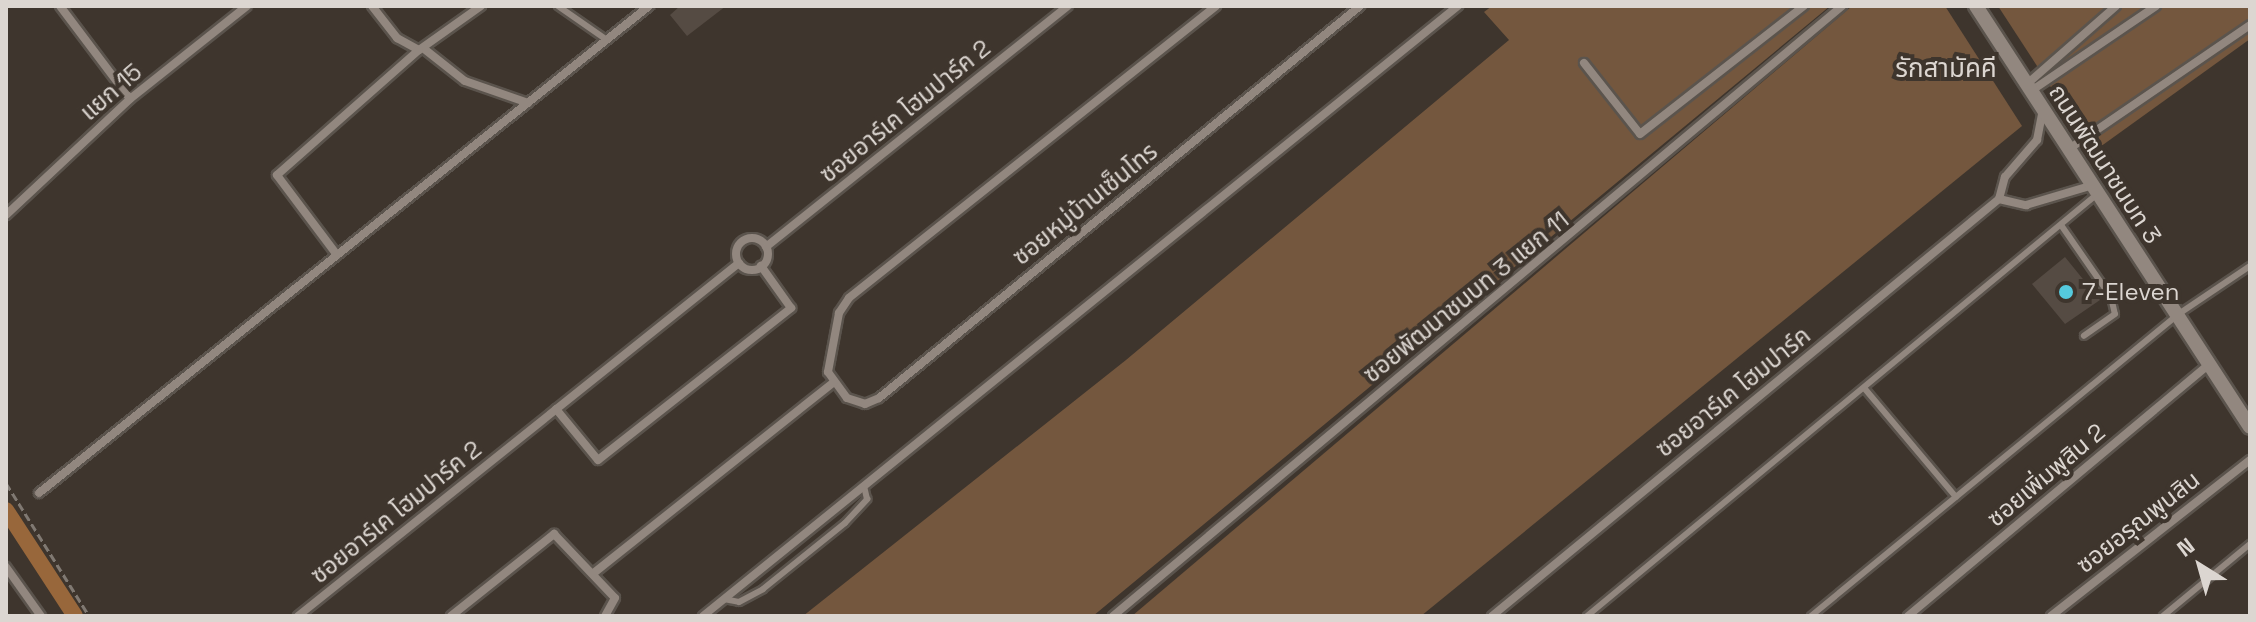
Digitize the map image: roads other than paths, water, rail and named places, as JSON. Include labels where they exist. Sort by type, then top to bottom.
[{"type":"street","points":[[60,6],[130,99]]},
{"type":"street","name":"แยก 15","points":[[6,215],[130,99],[247,6]]},
{"type":"street","points":[[372,6],[397,38],[421,49],[465,81],[528,103]]},
{"type":"street","points":[[337,255],[277,175],[421,49],[481,6]]},
{"type":"street","points":[[39,493],[649,6]]},
{"type":"street","name":"ซอยอาร์เค โฮมปาร์ค 2","points":[[298,616],[739,263],[744,240],[766,247],[1068,6]]},
{"type":"street","points":[[595,572],[833,383],[828,372],[839,313],[849,298],[1216,6]]},
{"type":"street","name":"ซอยหมู่บ้านเซ็นโทร","points":[[833,383],[855,403],[879,398],[1360,6]]},
{"type":"street","points":[[703,616],[1458,6]]},
{"type":"street","points":[[1584,63],[1640,134],[1804,6]]},
{"type":"street","name":"ซอยพัฒนาชนบท 3 แยก 11","points":[[1113,616],[1842,6]]},
{"type":"street","name":"ถนนพัฒนาชนบท 3","points":[[1976,6],[2250,427]]},
{"type":"street","points":[[2029,88],[2116,6]]},
{"type":"street","points":[[2029,88],[2156,6]]},
{"type":"street","points":[[2069,149],[2250,25]]},
{"type":"street","name":"ซอยอาร์เค โฮมปาร์ค","points":[[1492,616],[1999,199],[2005,177],[2037,140],[2043,109]]},
{"type":"street","points":[[1999,199],[2026,205],[2095,189]]},
{"type":"street","points":[[761,266],[766,247]]},
{"type":"street","points":[[556,409],[598,460],[791,308],[761,266],[739,263]]},
{"type":"street","name":"ซอยเพิ่มพูสิน 2","points":[[1908,616],[2209,364]]},
{"type":"street","name":"ซอยอรุณพูนสิน","points":[[2051,616],[2250,460]]},
{"type":"street","points":[[451,616],[554,534],[595,572],[615,598],[605,616]]},
{"type":"street","points":[[6,567],[41,616]]},
{"type":"lane","points":[[558,6],[607,40]]},
{"type":"lane","points":[[1587,616],[2061,225],[2095,189]]},
{"type":"lane","points":[[2061,225],[2111,297],[2115,314],[2084,336]]},
{"type":"lane","points":[[1811,616],[2177,315],[2250,266]]},
{"type":"lane","points":[[1865,389],[1956,497]]},
{"type":"lane","points":[[724,599],[739,602],[763,589],[845,523],[867,499],[864,486]]},
{"type":"lane","points":[[2163,616],[2250,544]]},
{"type":"waterway","points":[[6,510],[75,616]]},
{"type":"place","name":"7-Eleven","points":[[2066,292]]},
{"type":"district","name":"รักสามัคคี","points":[[1946,69]]}]
